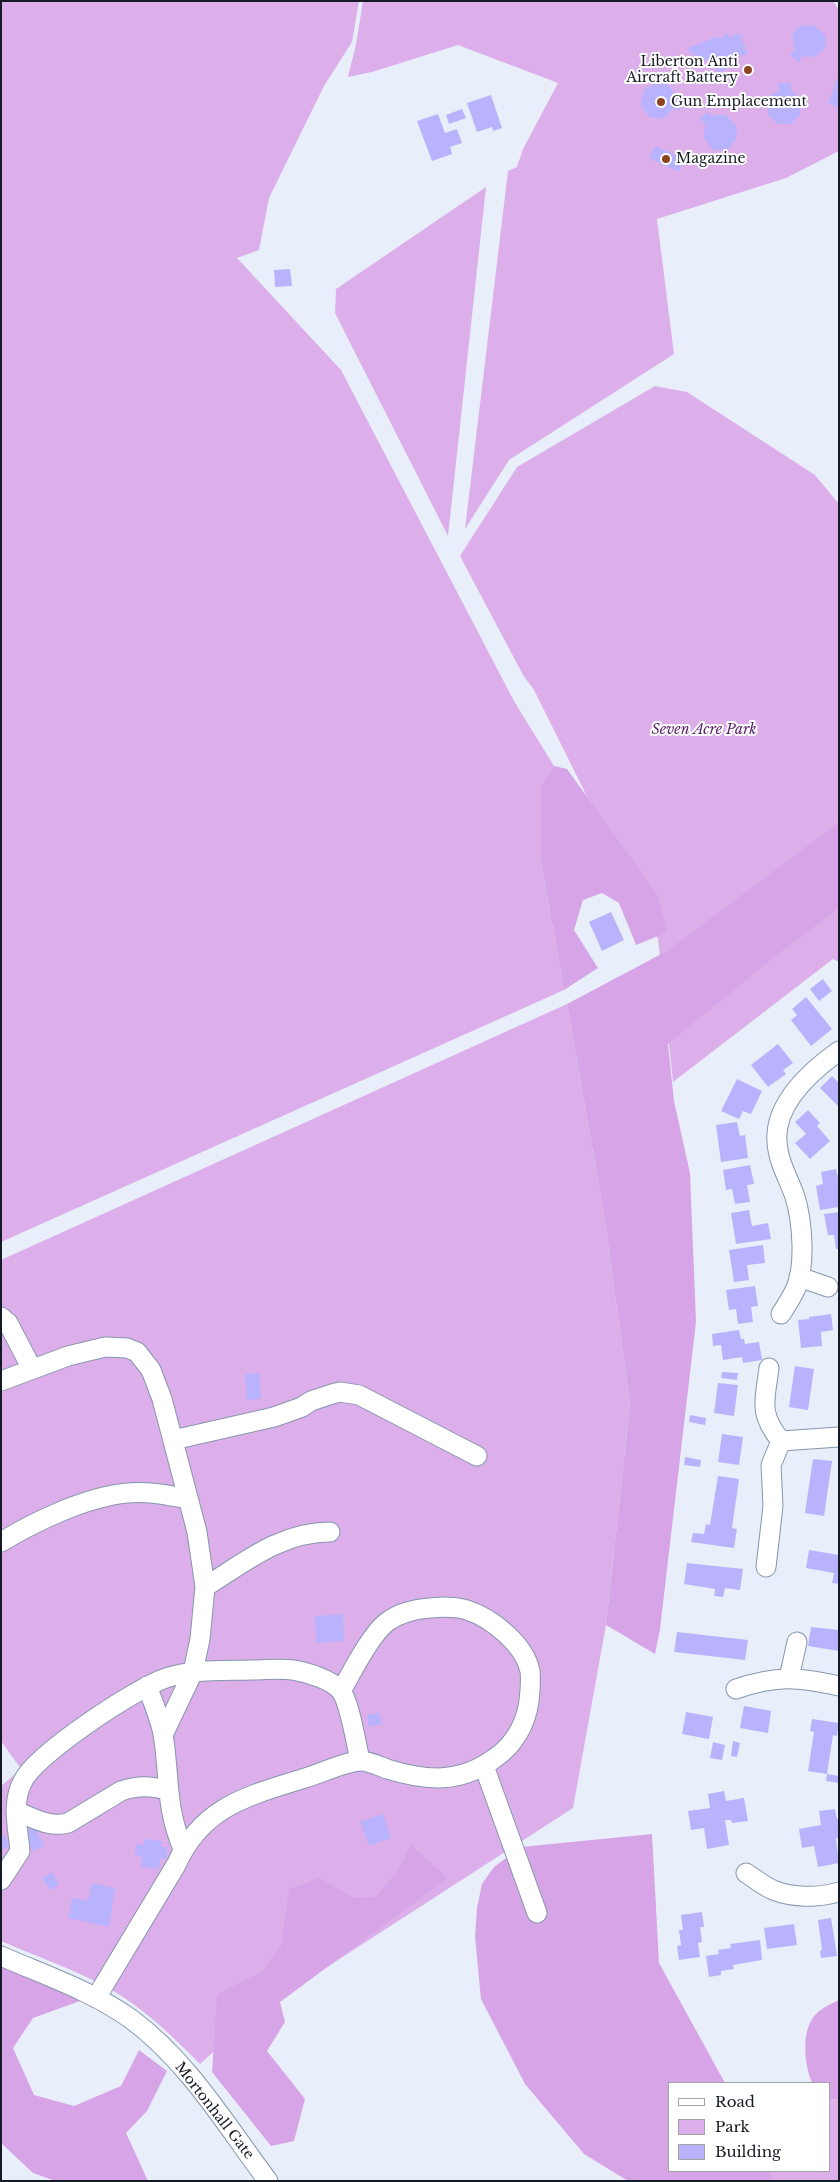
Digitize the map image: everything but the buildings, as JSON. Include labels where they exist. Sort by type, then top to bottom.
[{"type":"street","points":[[781,1314],[797,1286],[802,1248],[798,1212],[780,1157],[777,1132],[790,1098],[806,1078],[839,1051]]},
{"type":"street","points":[[798,1277],[828,1287]]},
{"type":"street","points":[[1,1318],[5,1319],[12,1330],[32,1369]]},
{"type":"street","points":[[1,1381],[94,1349],[117,1347],[127,1348],[136,1352],[151,1370],[173,1440],[197,1532],[205,1587],[200,1639],[193,1672],[163,1735]]},
{"type":"street","points":[[770,1368],[765,1402],[766,1418],[781,1441]]},
{"type":"street","points":[[173,1440],[274,1417],[302,1407],[322,1397],[340,1392],[359,1395],[477,1456]]},
{"type":"street","points":[[781,1441],[839,1437]]},
{"type":"street","points":[[766,1566],[773,1506],[771,1465],[781,1441]]},
{"type":"street","points":[[1,1542],[63,1511],[121,1494],[156,1493],[188,1499]]},
{"type":"street","points":[[205,1587],[274,1544],[308,1533],[330,1532]]},
{"type":"street","points":[[99,2006],[176,1866],[183,1849],[218,1811],[232,1803],[360,1760],[415,1777],[428,1779],[449,1777],[484,1766],[502,1752],[518,1735],[528,1710],[530,1671],[522,1652],[504,1633],[477,1614],[467,1610],[439,1607],[408,1612],[386,1623],[378,1631],[341,1691]]},
{"type":"street","points":[[789,1678],[796,1642]]},
{"type":"street","points":[[1,1880],[20,1851],[15,1821],[16,1811],[20,1788],[31,1769],[104,1712],[147,1686],[164,1679],[193,1672],[291,1670],[318,1677],[341,1691],[360,1760]]},
{"type":"street","points":[[736,1689],[761,1681],[789,1678],[839,1686]]},
{"type":"street","points":[[147,1686],[163,1735],[168,1790],[175,1829],[183,1849]]},
{"type":"street","points":[[484,1766],[537,1913]]},
{"type":"street","points":[[16,1811],[43,1822],[60,1825],[68,1823],[130,1787],[152,1786],[168,1790]]},
{"type":"street","points":[[746,1873],[772,1889],[786,1893],[818,1896],[839,1892]]},
{"type":"street","name":"Mortonhall Gate","points":[[1,1956],[99,2006],[131,2019],[183,2069],[268,2181]]},
{"type":"green space","points":[[1,1],[359,1],[352,42],[324,86],[269,198],[259,250],[237,258],[341,370],[514,701],[554,766],[541,784],[541,863],[564,990],[1,1242]]},
{"type":"green space","points":[[363,1],[833,1],[839,10],[839,151],[786,178],[657,219],[674,354],[509,460],[465,529],[508,171],[517,167],[523,149],[558,83],[458,45],[372,72],[348,77]]},
{"type":"green space","points":[[486,187],[448,536],[335,313],[336,289]]},
{"type":"green space","name":"Seven Acre Park","points":[[655,386],[687,392],[815,475],[839,504],[839,962],[833,959],[673,1082],[658,939],[534,690],[523,675],[460,556],[517,467]]},
{"type":"green space","points":[[567,1004],[604,1215],[630,1404],[606,1625],[573,1808],[259,2011],[200,2064],[155,2021],[131,2002],[79,1973],[1,1941],[1,1786],[21,1769],[1,1741],[1,1260]]},
{"type":"green space","points":[[839,2099],[839,2181],[775,2181],[770,2172],[830,2172],[830,2100]]},
{"type":"shaded area","points":[[554,766],[567,769],[657,894],[668,932],[636,945],[619,903],[602,893],[583,900],[574,930],[598,968],[564,990],[541,863],[541,784]]},
{"type":"shaded area","points":[[839,822],[839,908],[778,954],[668,1044],[674,1101],[690,1173],[696,1322],[660,1629],[655,1654],[606,1625],[630,1404],[604,1215],[567,1004],[667,951]]},
{"type":"shaded area","points":[[652,1834],[659,1963],[724,2082],[668,2082],[668,2172],[770,2172],[775,2181],[628,2181],[584,2154],[525,2084],[481,1999],[475,1937],[477,1908],[482,1884],[494,1867],[521,1847]]},
{"type":"shaded area","points":[[411,1845],[448,1878],[280,2002],[285,2022],[267,2051],[305,2099],[294,2141],[271,2146],[212,2072],[217,1995],[262,1971],[281,1947],[289,1889],[319,1878],[354,1898],[375,1897],[397,1873]]},
{"type":"shaded area","points":[[1,1965],[80,2001],[33,2018],[13,2048],[34,2095],[74,2106],[121,2086],[139,2050],[167,2071],[147,2111],[126,2133],[148,2181],[55,2181],[33,2173],[1,2143]]},
{"type":"shaded area","points":[[839,2000],[839,2099],[830,2100],[830,2082],[812,2082],[807,2066],[805,2046],[808,2027],[812,2019],[828,2005]]},
{"type":"place","name":"Liberton Anti Aircraft Battery","points":[[748,70]]},
{"type":"place","name":"Gun Emplacement","points":[[661,102]]},
{"type":"place","name":"Magazine","points":[[666,159]]}]
